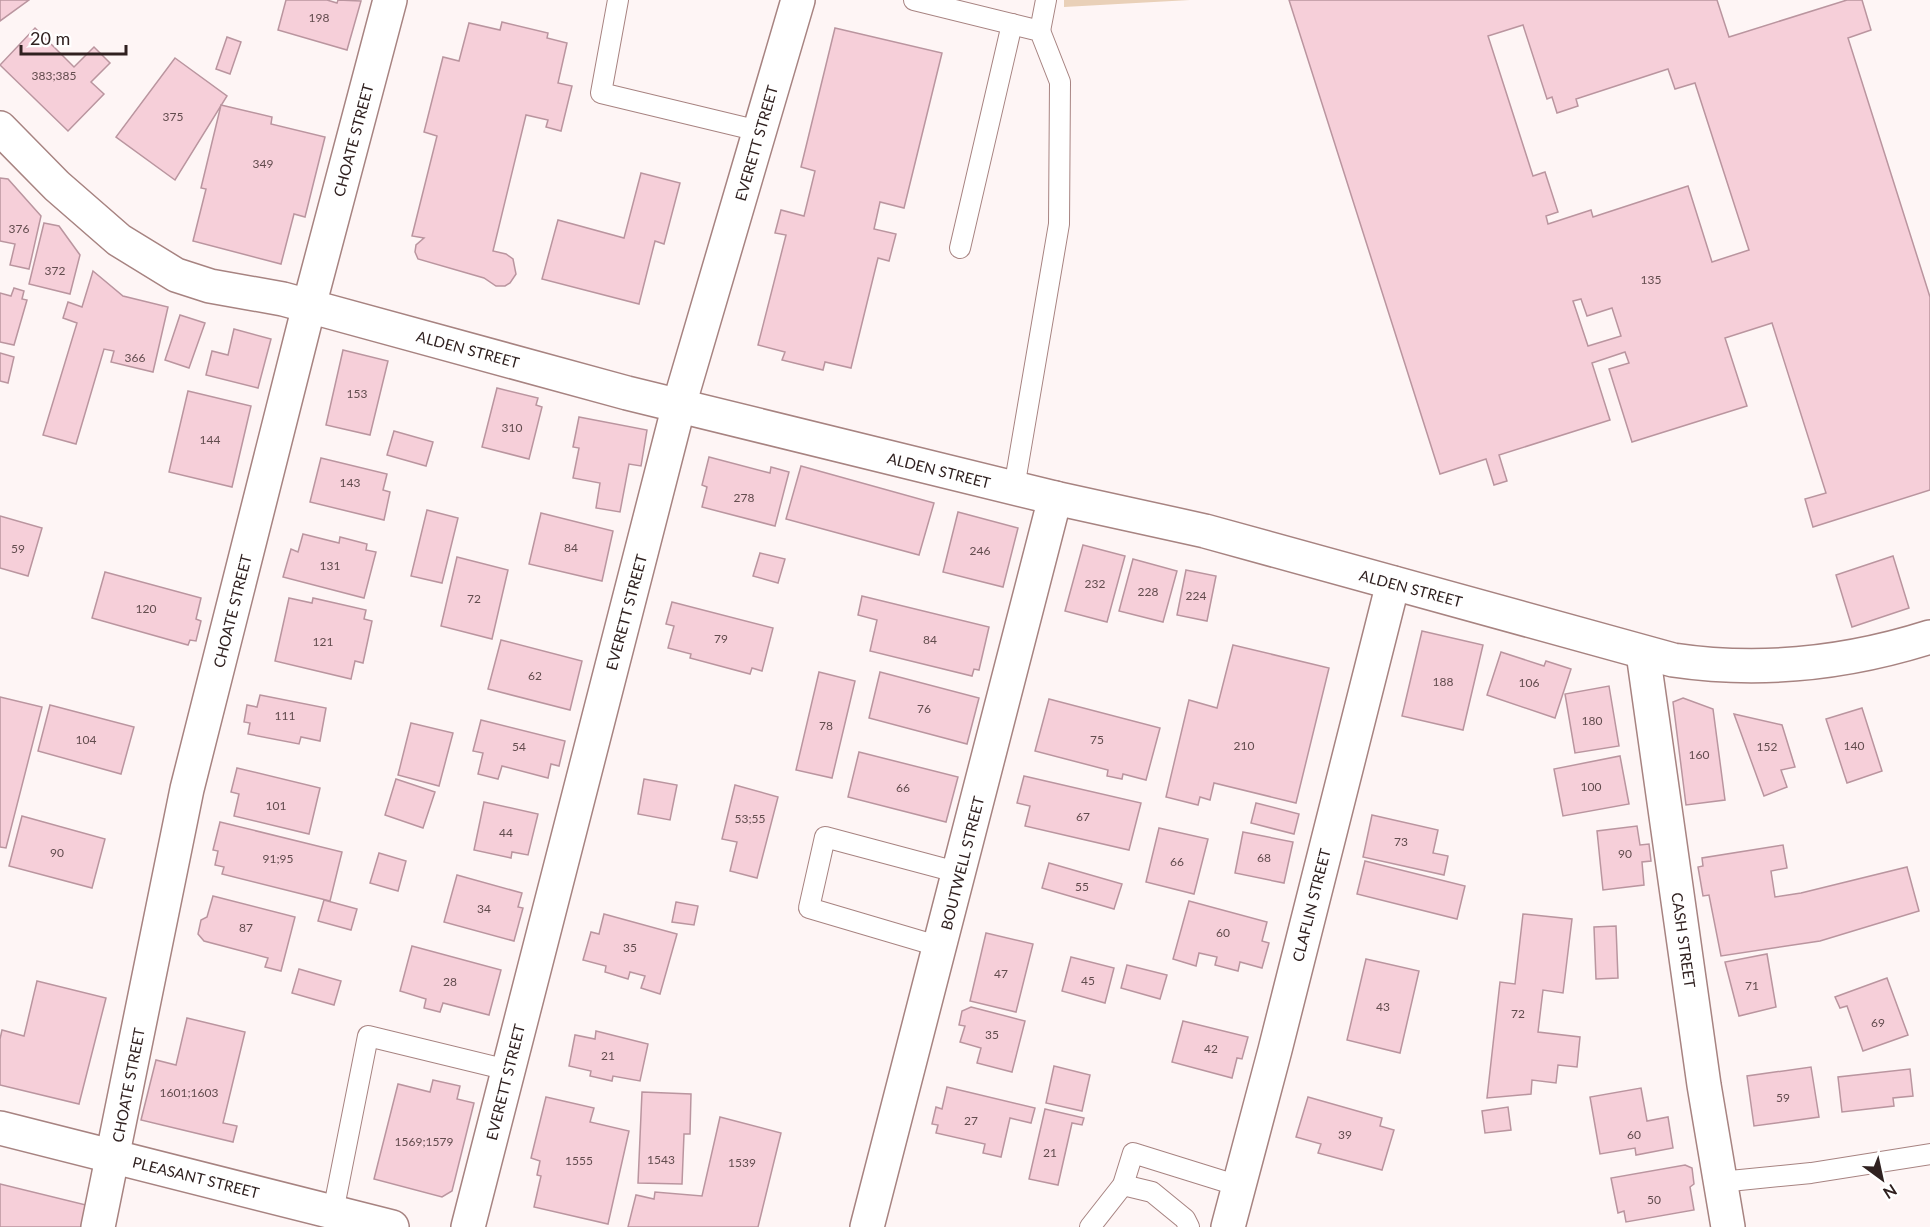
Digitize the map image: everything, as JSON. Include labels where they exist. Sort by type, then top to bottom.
[{"type":"street","name":"CHOATE STREET","points":[[98,1227],[187,789],[309,306],[390,0]]},
{"type":"street","name":"EVERETT STREET","points":[[468,1227],[679,405],[798,0]]},
{"type":"street","name":"ALDEN STREET","points":[[0,128],[91,217],[120,240],[176,275],[210,286],[283,299],[679,405],[1014,488],[1205,531],[1673,660],[1727,666],[1806,664],[1861,655],[1930,637]]},
{"type":"street","name":"BOUTWELL STREET","points":[[867,1227],[1056,498]]},
{"type":"street","name":"CLAFLIN STREET","points":[[1228,1227],[1393,583]]},
{"type":"street","name":"CASH STREET","points":[[1643,653],[1704,1085],[1728,1227]]},
{"type":"street","name":"PLEASANT STREET","points":[[0,1128],[392,1227]]},
{"type":"lane","points":[[618,0],[601,93],[759,131]]},
{"type":"lane","points":[[914,0],[950,4],[1040,31]]},
{"type":"lane","points":[[1014,488],[1059,224],[1060,81],[1040,31],[1046,0]]},
{"type":"lane","points":[[960,248],[1012,24]]},
{"type":"lane","points":[[941,947],[808,908],[825,837],[960,873]]},
{"type":"lane","points":[[333,1212],[368,1036],[508,1070]]},
{"type":"lane","points":[[1090,1227],[1123,1185],[1133,1153],[1239,1186]]},
{"type":"lane","points":[[1720,1182],[1811,1173],[1930,1154]]},
{"type":"lane","points":[[1123,1185],[1152,1192],[1185,1219],[1188,1227]]},
{"type":"shaded area","points":[[1064,0],[1190,0],[1064,7]]},
{"type":"building","points":[[0,0],[29,0],[0,21]]},
{"type":"building","points":[[286,0],[327,0],[337,3],[338,0],[361,1],[347,50],[278,30]]},
{"type":"building","points":[[1289,0],[1717,0],[1729,37],[1847,0],[1862,0],[1871,30],[1848,38],[1930,297],[1930,490],[1813,527],[1805,499],[1826,493],[1772,323],[1725,338],[1747,406],[1632,442],[1609,369],[1629,363],[1625,352],[1592,363],[1610,420],[1499,455],[1507,481],[1494,485],[1486,459],[1440,474]],"holes":[[[1523,25],[1547,99],[1552,97],[1557,113],[1578,106],[1576,99],[1668,69],[1675,89],[1695,83],[1749,250],[1712,262],[1688,186],[1593,217],[1591,210],[1548,224],[1546,216],[1558,212],[1545,172],[1533,176],[1488,36]],[[1581,299],[1587,316],[1612,308],[1621,336],[1588,346],[1573,301]]]},
{"type":"building","points":[[502,22],[548,33],[547,38],[567,43],[558,83],[572,86],[561,131],[546,127],[548,120],[526,115],[493,251],[506,254],[513,259],[516,274],[505,286],[496,286],[484,278],[418,259],[415,252],[416,245],[424,238],[412,236],[437,136],[424,132],[443,57],[459,61],[469,23],[500,30]]},
{"type":"building","points":[[35,28],[74,67],[94,47],[110,63],[91,82],[104,94],[68,131],[0,65]]},
{"type":"building","points":[[835,28],[942,53],[904,208],[880,202],[874,229],[896,234],[889,261],[878,258],[851,368],[825,362],[823,370],[782,360],[785,352],[758,345],[786,235],[775,233],[781,210],[804,216],[815,171],[801,167]]},
{"type":"building","points":[[227,37],[241,42],[230,74],[216,69]]},
{"type":"building","points":[[175,58],[227,96],[175,180],[116,137]]},
{"type":"building","points":[[221,105],[272,117],[271,124],[325,137],[305,217],[294,214],[281,264],[193,241],[206,189],[201,188]]},
{"type":"building","points":[[641,173],[680,183],[664,244],[655,241],[639,304],[542,279],[558,220],[624,238]]},
{"type":"building","points":[[0,178],[8,179],[41,216],[29,269],[10,265],[15,244],[0,241]]},
{"type":"building","points":[[44,223],[59,226],[80,255],[70,294],[29,284]]},
{"type":"building","points":[[93,271],[123,296],[168,307],[153,372],[111,362],[114,351],[104,349],[76,444],[43,435],[77,323],[63,318],[68,302],[82,307]]},
{"type":"building","points":[[14,288],[24,291],[22,299],[27,300],[14,345],[0,342],[0,293],[11,296]]},
{"type":"building","points":[[180,315],[205,323],[189,368],[165,360]]},
{"type":"building","points":[[234,329],[271,339],[258,388],[206,375],[212,351],[228,355]]},
{"type":"building","points":[[343,350],[388,361],[370,435],[326,425]]},
{"type":"building","points":[[0,353],[14,357],[8,383],[0,381]]},
{"type":"building","points":[[497,388],[538,398],[536,405],[542,407],[529,459],[482,447]]},
{"type":"building","points":[[188,391],[251,406],[232,487],[169,472]]},
{"type":"building","points":[[579,417],[647,430],[641,466],[629,464],[620,512],[596,508],[600,483],[573,478],[579,448],[573,447]]},
{"type":"building","points":[[394,431],[433,442],[426,466],[387,455]]},
{"type":"building","points":[[709,457],[770,473],[771,467],[789,472],[775,526],[702,507],[707,487],[702,485]]},
{"type":"building","points":[[321,458],[387,474],[383,490],[390,492],[384,520],[310,502]]},
{"type":"building","points":[[801,466],[934,503],[919,555],[786,519]]},
{"type":"building","points":[[427,510],[458,518],[442,583],[411,576]]},
{"type":"building","points":[[958,512],[1018,528],[1003,587],[943,572]]},
{"type":"building","points":[[541,513],[613,531],[602,581],[529,564]]},
{"type":"building","points":[[0,516],[42,528],[28,576],[0,568]]},
{"type":"building","points":[[303,534],[339,543],[340,537],[367,544],[366,550],[376,552],[364,598],[283,577],[291,549],[298,552]]},
{"type":"building","points":[[1083,545],[1125,556],[1107,622],[1065,611]]},
{"type":"building","points":[[760,553],[785,559],[778,583],[753,576]]},
{"type":"building","points":[[1893,556],[1909,608],[1852,627],[1836,575]]},
{"type":"building","points":[[457,557],[508,570],[492,639],[441,626]]},
{"type":"building","points":[[1133,559],[1177,571],[1163,622],[1119,611]]},
{"type":"building","points":[[1186,570],[1216,576],[1207,621],[1177,615]]},
{"type":"building","points":[[105,572],[201,598],[196,619],[201,621],[196,641],[190,640],[188,645],[92,618]]},
{"type":"building","points":[[862,596],[989,627],[979,670],[974,669],[972,676],[870,651],[877,620],[858,615]]},
{"type":"building","points":[[289,598],[312,603],[313,598],[366,610],[364,619],[372,621],[363,663],[355,661],[351,679],[275,661]]},
{"type":"building","points":[[672,602],[773,628],[762,671],[752,668],[750,674],[690,658],[691,654],[668,648],[674,626],[666,624]]},
{"type":"building","points":[[1422,631],[1483,645],[1463,730],[1402,716]]},
{"type":"building","points":[[501,640],[582,661],[570,710],[488,689]]},
{"type":"building","points":[[1233,645],[1329,668],[1296,803],[1214,783],[1210,800],[1200,797],[1198,805],[1166,797],[1189,700],[1217,708]]},
{"type":"building","points":[[1501,652],[1544,666],[1546,661],[1571,669],[1555,718],[1487,695]]},
{"type":"building","points":[[819,672],[855,681],[832,778],[796,770]]},
{"type":"building","points":[[880,672],[979,698],[967,744],[869,718]]},
{"type":"building","points":[[1609,686],[1619,746],[1575,753],[1565,694]]},
{"type":"building","points":[[260,695],[326,708],[320,741],[301,737],[299,744],[248,734],[250,723],[244,722],[247,705],[257,707]]},
{"type":"building","points":[[0,697],[42,707],[6,848],[0,847]]},
{"type":"building","points":[[1683,698],[1713,709],[1725,800],[1686,805],[1673,702]]},
{"type":"building","points":[[1049,699],[1160,728],[1146,780],[1123,774],[1122,779],[1107,776],[1108,770],[1035,751]]},
{"type":"building","points":[[50,705],[134,727],[121,774],[38,751]]},
{"type":"building","points":[[1862,708],[1882,771],[1847,783],[1826,719]]},
{"type":"building","points":[[1734,714],[1782,725],[1795,767],[1781,770],[1787,787],[1764,796]]},
{"type":"building","points":[[481,720],[565,741],[559,766],[551,764],[548,778],[502,766],[498,779],[478,774],[483,753],[473,751]]},
{"type":"building","points":[[411,723],[453,733],[439,786],[398,775]]},
{"type":"building","points":[[859,752],[958,777],[946,822],[848,797]]},
{"type":"building","points":[[1620,756],[1629,804],[1563,816],[1554,769]]},
{"type":"building","points":[[237,768],[320,788],[309,834],[234,816],[239,794],[231,792]]},
{"type":"building","points":[[1024,776],[1141,803],[1129,850],[1025,826],[1030,806],[1017,803]]},
{"type":"building","points":[[396,779],[435,792],[423,828],[385,815]]},
{"type":"building","points":[[644,779],[677,785],[670,820],[638,814]]},
{"type":"building","points":[[735,785],[778,797],[757,878],[730,871],[737,842],[722,839]]},
{"type":"building","points":[[484,802],[538,814],[528,855],[512,852],[511,858],[474,850]]},
{"type":"building","points":[[1256,803],[1299,814],[1294,834],[1251,823]]},
{"type":"building","points":[[1372,815],[1438,830],[1433,853],[1448,856],[1444,875],[1363,857]]},
{"type":"building","points":[[22,816],[105,839],[92,888],[9,866]]},
{"type":"building","points":[[220,822],[342,852],[330,901],[222,874],[224,867],[215,865],[218,851],[213,850]]},
{"type":"building","points":[[1637,826],[1640,845],[1649,844],[1651,861],[1642,862],[1644,885],[1603,890],[1597,831]]},
{"type":"building","points":[[1159,828],[1208,839],[1194,894],[1146,882]]},
{"type":"building","points":[[1243,832],[1293,842],[1284,883],[1235,873]]},
{"type":"building","points":[[1783,845],[1787,868],[1771,871],[1775,897],[1801,893],[1907,867],[1919,911],[1820,941],[1721,956],[1709,895],[1703,896],[1698,867],[1703,866],[1702,858]]},
{"type":"building","points":[[379,853],[406,861],[398,891],[370,883]]},
{"type":"building","points":[[1365,861],[1465,886],[1457,919],[1357,894]]},
{"type":"building","points":[[1049,863],[1122,884],[1114,909],[1042,888]]},
{"type":"building","points":[[457,875],[522,893],[518,907],[523,908],[514,941],[444,922]]},
{"type":"building","points":[[213,896],[295,917],[281,971],[265,967],[268,958],[204,941],[198,934],[201,920],[207,917]]},
{"type":"building","points":[[324,900],[357,909],[351,930],[318,921]]},
{"type":"building","points":[[1189,901],[1267,922],[1262,941],[1269,943],[1262,968],[1240,962],[1238,971],[1215,965],[1217,957],[1199,953],[1196,966],[1173,959]]},
{"type":"building","points":[[676,902],[698,906],[694,925],[672,922]]},
{"type":"building","points":[[604,914],[677,934],[660,994],[641,988],[645,976],[630,972],[628,979],[605,972],[606,966],[583,960],[591,932],[599,934]]},
{"type":"building","points":[[1523,914],[1572,919],[1563,993],[1543,990],[1538,1032],[1580,1037],[1577,1067],[1558,1065],[1556,1083],[1532,1080],[1531,1094],[1487,1098],[1500,982],[1515,984]]},
{"type":"building","points":[[1616,926],[1618,978],[1596,979],[1594,927]]},
{"type":"building","points":[[986,933],[1033,944],[1016,1012],[970,1001]]},
{"type":"building","points":[[412,946],[501,970],[489,1015],[443,1003],[440,1012],[424,1008],[426,999],[400,991]]},
{"type":"building","points":[[1767,954],[1776,1007],[1739,1016],[1725,962]]},
{"type":"building","points":[[1071,957],[1114,968],[1105,1003],[1062,991]]},
{"type":"building","points":[[1366,959],[1419,971],[1400,1053],[1347,1040]]},
{"type":"building","points":[[1127,965],[1167,975],[1160,999],[1121,988]]},
{"type":"building","points":[[299,969],[341,981],[334,1005],[292,993]]},
{"type":"building","points":[[1887,978],[1908,1035],[1863,1051],[1847,1006],[1840,1008],[1835,997]]},
{"type":"building","points":[[37,981],[106,998],[79,1104],[0,1085],[2,1030],[24,1036]]},
{"type":"building","points":[[971,1007],[1025,1021],[1012,1072],[977,1063],[981,1048],[960,1042],[965,1026],[959,1025],[962,1011]]},
{"type":"building","points":[[187,1018],[245,1032],[223,1123],[237,1126],[233,1142],[141,1120],[156,1060],[176,1065]]},
{"type":"building","points":[[1183,1021],[1248,1037],[1242,1059],[1237,1058],[1232,1078],[1172,1062]]},
{"type":"building","points":[[596,1031],[648,1044],[640,1081],[613,1076],[612,1081],[590,1076],[591,1071],[569,1066],[575,1035],[595,1039]]},
{"type":"building","points":[[1054,1066],[1090,1075],[1082,1111],[1046,1103]]},
{"type":"building","points":[[1811,1067],[1819,1117],[1754,1126],[1747,1076]]},
{"type":"building","points":[[1910,1069],[1913,1096],[1893,1098],[1894,1106],[1842,1112],[1838,1077]]},
{"type":"building","points":[[433,1080],[460,1086],[457,1099],[474,1103],[452,1191],[442,1197],[374,1179],[398,1084],[430,1092]]},
{"type":"building","points":[[947,1087],[1035,1108],[1031,1123],[1010,1118],[1001,1157],[983,1153],[985,1144],[936,1133],[938,1125],[932,1124],[936,1107],[942,1109]]},
{"type":"building","points":[[1641,1088],[1647,1121],[1668,1117],[1673,1148],[1636,1155],[1635,1148],[1600,1154],[1590,1097]]},
{"type":"building","points":[[642,1092],[691,1094],[690,1134],[684,1134],[682,1184],[638,1183]]},
{"type":"building","points":[[546,1097],[594,1108],[590,1122],[629,1131],[608,1224],[534,1207],[541,1176],[537,1175],[540,1161],[531,1158]]},
{"type":"building","points":[[1308,1097],[1382,1118],[1380,1126],[1394,1130],[1382,1170],[1318,1153],[1321,1144],[1296,1137]]},
{"type":"building","points":[[1508,1107],[1511,1130],[1485,1133],[1482,1111]]},
{"type":"building","points":[[1045,1109],[1084,1118],[1082,1125],[1072,1123],[1058,1185],[1029,1179]]},
{"type":"building","points":[[720,1117],[781,1133],[758,1227],[628,1227],[636,1195],[654,1199],[655,1192],[702,1196]]},
{"type":"building","points":[[1685,1165],[1692,1168],[1694,1184],[1690,1187],[1694,1210],[1626,1222],[1624,1211],[1618,1213],[1611,1178]]},
{"type":"building","points":[[0,1184],[86,1205],[81,1227],[0,1227]]}]
